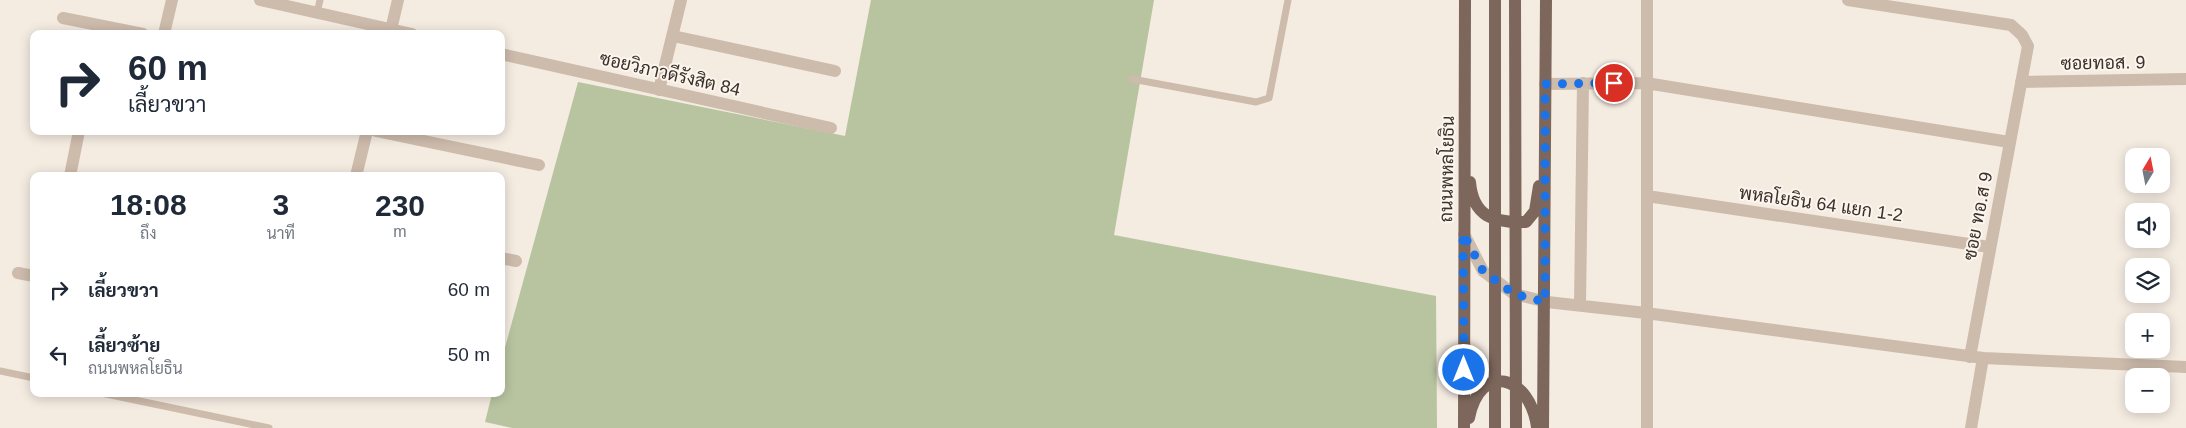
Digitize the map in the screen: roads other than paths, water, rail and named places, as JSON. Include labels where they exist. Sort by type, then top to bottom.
[{"type":"main road","name":"ถนนพหลโยธิน","points":[[1464,428],[1465,0]]},
{"type":"main road","points":[[1495,0],[1495,428]]},
{"type":"main road","points":[[1515,0],[1516,428]]},
{"type":"main road","points":[[1543,428],[1546,302],[1546,0]]},
{"type":"main road","points":[[1465,132],[1471,197],[1485,215],[1505,223],[1526,222],[1534,211],[1545,138]]},
{"type":"main road","points":[[1468,428],[1473,402],[1478,392],[1489,384],[1501,381],[1519,388],[1526,395],[1532,404],[1537,428]]},
{"type":"street","points":[[165,30],[172,0]]},
{"type":"street","points":[[260,0],[319,6],[388,30]]},
{"type":"street","points":[[391,30],[398,0]]},
{"type":"street","points":[[659,90],[681,0]]},
{"type":"street","points":[[1647,0],[1646,313],[1650,428]]},
{"type":"street","name":"ซอย ทอ.ส 9","points":[[1848,0],[2012,26],[2022,35],[2028,46],[1990,247],[1976,358],[1971,428]]},
{"type":"street","points":[[64,18],[124,30]]},
{"type":"street","points":[[673,36],[835,71]]},
{"type":"street","name":"ซอยวิภาวดีรังสิต 84","points":[[505,55],[831,128]]},
{"type":"street","name":"ซอยทอส. 9","points":[[2021,82],[2186,79]]},
{"type":"street","points":[[1580,305],[1583,83]]},
{"type":"street","points":[[1545,84],[1646,84],[2010,142]]},
{"type":"street","points":[[71,172],[78,135]]},
{"type":"street","points":[[357,172],[366,135]]},
{"type":"street","points":[[395,135],[539,165]]},
{"type":"street","name":"พหลโยธิน 64 แยก 1-2","points":[[1647,196],[1990,247]]},
{"type":"street","points":[[1463,233],[1483,271],[1514,294],[1546,302],[1646,313],[1976,358],[2186,367]]},
{"type":"street","points":[[505,259],[516,261]]},
{"type":"street","points":[[18,273],[30,275]]},
{"type":"lane","points":[[1132,79],[1262,102],[1269,98],[1288,0]]},
{"type":"lane","points":[[0,371],[30,377]]},
{"type":"lane","points":[[120,397],[269,428]]}]
